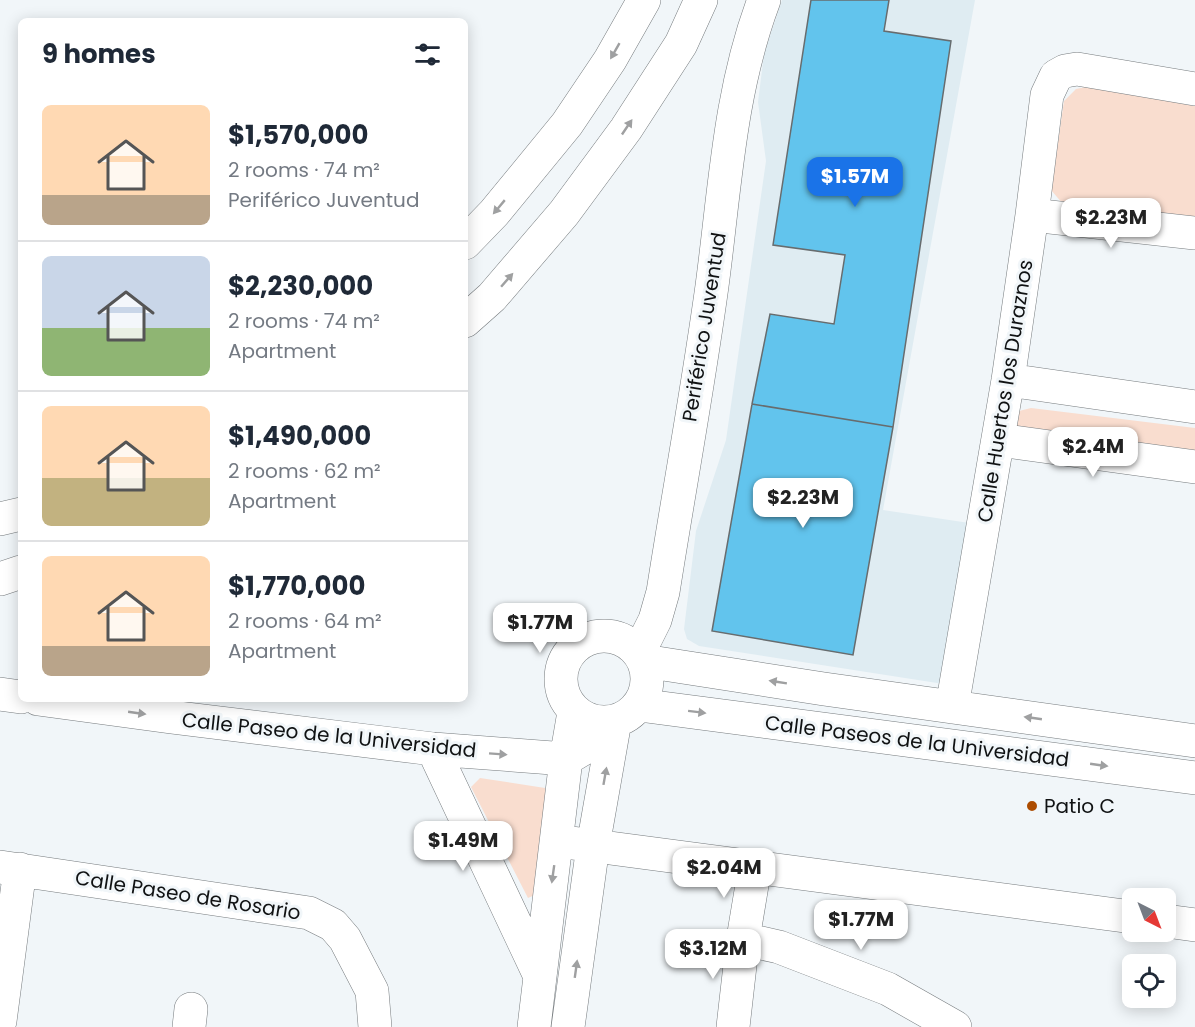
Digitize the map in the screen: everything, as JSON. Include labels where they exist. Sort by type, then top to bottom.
[{"type":"main road","points":[[468,240],[494,213],[567,124],[610,60],[644,0]]},
{"type":"main road","points":[[468,318],[492,297],[571,204],[626,129],[681,44],[701,0]]},
{"type":"main road","name":"Periférico Juventud","points":[[641,656],[663,592],[712,287],[736,98],[753,30],[764,0]]},
{"type":"main road","name":"Calle Huertos los Duraznos","points":[[952,706],[999,440],[1047,95],[1056,76],[1065,71],[1077,69],[1195,89]]},
{"type":"main road","points":[[1032,215],[1195,233]]},
{"type":"main road","points":[[1008,380],[1195,407]]},
{"type":"main road","points":[[999,440],[1195,467]]},
{"type":"main road","points":[[0,519],[18,515]]},
{"type":"main road","points":[[0,579],[18,574]]},
{"type":"main road","points":[[566,759],[622,719],[645,695],[648,684],[647,672],[641,656],[628,643],[608,636],[586,639],[566,658],[561,672],[561,687],[566,700],[574,711],[586,719],[600,723],[622,719]]},
{"type":"main road","name":"Calle Paseos de la Universidad","points":[[641,656],[824,689],[1195,741]]},
{"type":"main road","points":[[819,728],[824,689]]},
{"type":"main road","points":[[0,694],[18,697]]},
{"type":"main road","name":"Calle Paseo de la Universidad","points":[[60,702],[433,749],[566,759]]},
{"type":"main road","points":[[534,1027],[566,759],[574,711]]},
{"type":"main road","points":[[568,1027],[593,846],[622,719]]},
{"type":"main road","name":"Calle Paseos de la Universidad","points":[[622,719],[819,728],[1195,778]]},
{"type":"main road","points":[[433,749],[539,974]]},
{"type":"main road","points":[[557,841],[1122,916]]},
{"type":"main road","points":[[734,1027],[743,939],[755,867]]},
{"type":"main road","points":[[0,1021],[10,868]]},
{"type":"main road","name":"Calle Paseo de Rosario","points":[[10,868],[309,913],[333,925],[345,939],[372,991],[375,1027]]},
{"type":"main road","points":[[1176,922],[1195,925]]},
{"type":"main road","points":[[743,939],[779,947],[888,989],[955,1027]]},
{"type":"shaded area","points":[[782,0],[975,0],[883,510],[976,524],[950,685],[699,646],[687,639],[684,629],[696,531],[726,440],[766,161],[758,102],[764,54]]},
{"type":"shaded area","points":[[1091,86],[1195,106],[1195,219],[1063,204],[1051,190],[1064,101],[1076,89]]},
{"type":"shaded area","points":[[1031,408],[1195,428],[1195,460],[1012,427],[1015,412]]},
{"type":"shaded area","points":[[480,778],[545,788],[549,800],[539,893],[528,898],[471,787]]},
{"type":"building","points":[[811,0],[889,0],[884,31],[951,41],[893,427],[752,404],[770,314],[834,324],[845,255],[773,245]]},
{"type":"building","points":[[752,404],[893,427],[853,655],[712,631]]},
{"type":"place","name":"Patio C","points":[[1032,806]]}]
